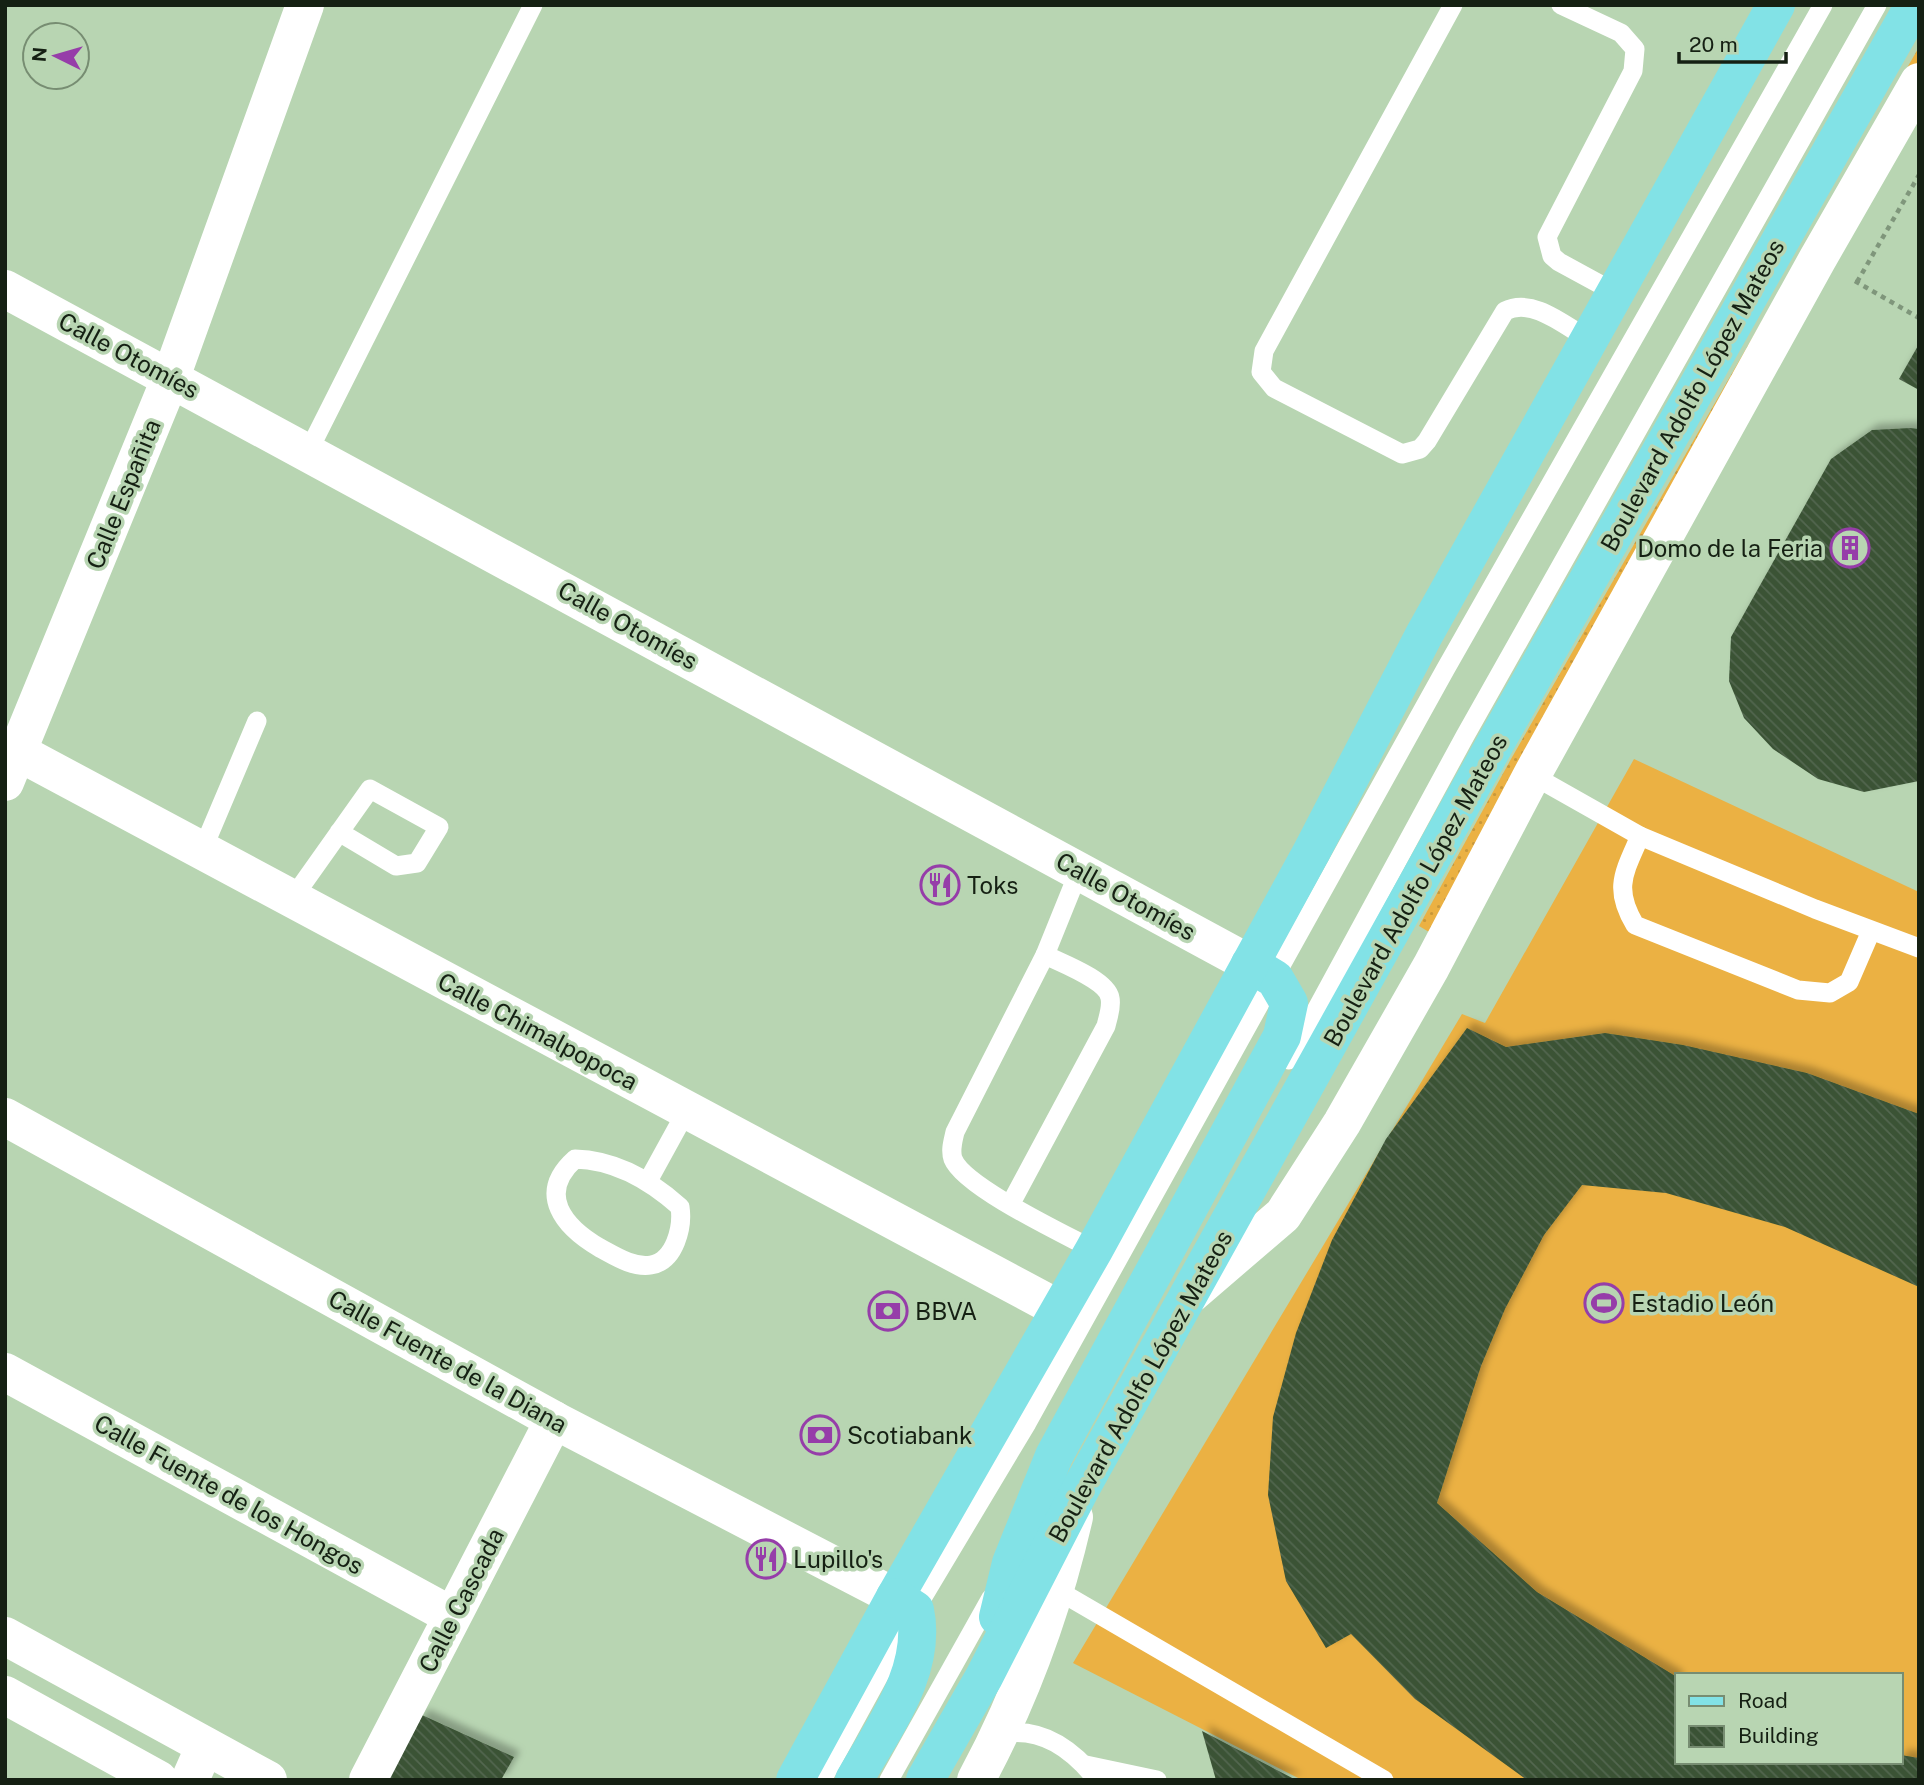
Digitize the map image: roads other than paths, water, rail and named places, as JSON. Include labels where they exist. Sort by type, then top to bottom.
[{"type":"main road","points":[[795,1780],[905,1603],[1059,1309],[1262,971],[1424,635],[1776,5]]},
{"type":"main road","name":"Boulevard Adolfo López Mateos","points":[[925,1780],[984,1677],[1080,1490],[1498,739],[1914,5]]},
{"type":"main road","points":[[984,1677],[1011,1563],[1054,1456],[1282,1036],[1289,1003],[1262,971]]},
{"type":"main road","points":[[854,1780],[907,1683],[917,1654],[919,1630],[905,1603]]},
{"type":"street","name":"Calle Españita","points":[[11,767],[171,377],[305,5]]},
{"type":"street","points":[[1191,1294],[1283,1214],[1342,1123],[1431,967],[1532,775],[1817,260],[1919,82]]},
{"type":"street","name":"Calle Otomíes","points":[[5,289],[1262,971]]},
{"type":"street","name":"Calle Chimalpopoca","points":[[11,767],[202,851],[1059,1309]]},
{"type":"street","name":"Calle Fuente de la Diana","points":[[5,1117],[554,1420],[905,1603]]},
{"type":"street","name":"Calle Fuente de los Hongos","points":[[5,1372],[452,1616]]},
{"type":"street","name":"Calle Cascada","points":[[368,1780],[554,1420]]},
{"type":"street","points":[[976,1780],[1001,1734],[1057,1590],[1080,1490]]},
{"type":"street","points":[[5,1636],[198,1763],[268,1780]]},
{"type":"street","points":[[5,1696],[120,1771],[159,1780]]},
{"type":"lane","points":[[308,452],[533,5]]},
{"type":"lane","points":[[1453,5],[1264,351],[1261,372],[1274,388],[1402,454],[1420,449],[1427,441],[1505,311],[1514,306],[1533,308],[1590,340]]},
{"type":"lane","points":[[1561,5],[1621,33],[1635,50],[1633,71],[1547,237],[1552,256],[1559,262],[1616,293]]},
{"type":"lane","points":[[822,1780],[905,1603],[1027,1423],[1262,971],[1445,670],[1823,5]]},
{"type":"lane","points":[[888,1780],[1011,1563],[1465,736],[1877,5]]},
{"type":"lane","points":[[202,851],[257,721]]},
{"type":"lane","points":[[1532,775],[1640,836],[1871,931],[1919,948]]},
{"type":"lane","points":[[292,899],[339,832],[370,789],[439,827],[417,863],[396,866],[339,832]]},
{"type":"lane","points":[[1640,836],[1621,880],[1623,904],[1635,925],[1798,990],[1830,993],[1849,982],[1871,931]]},
{"type":"lane","points":[[1079,871],[1045,955],[951,1146],[957,1165],[970,1178],[1010,1205],[1094,1250]]},
{"type":"lane","points":[[1010,1205],[1106,1026],[1110,1010],[1110,996],[1102,985],[1045,955]]},
{"type":"lane","points":[[648,1181],[687,1110]]},
{"type":"lane","points":[[576,1159],[607,1164],[648,1181],[680,1207],[681,1217],[673,1248],[662,1261],[650,1265],[619,1259],[589,1241],[566,1223],[557,1205],[557,1188],[563,1171],[576,1159]]},
{"type":"lane","points":[[1057,1590],[1384,1780]]},
{"type":"lane","points":[[1001,1734],[1038,1735],[1068,1748],[1091,1773],[1157,1780]]},
{"type":"place","name":"Domo de la Feria","points":[[1850,548]]},
{"type":"place","name":"Toks","points":[[940,885]]},
{"type":"place","name":"Estadio León","points":[[1604,1303]]},
{"type":"place","name":"BBVA","points":[[888,1311]]},
{"type":"place","name":"Scotiabank","points":[[820,1435]]},
{"type":"place","name":"Lupillo's","points":[[766,1559]]}]
